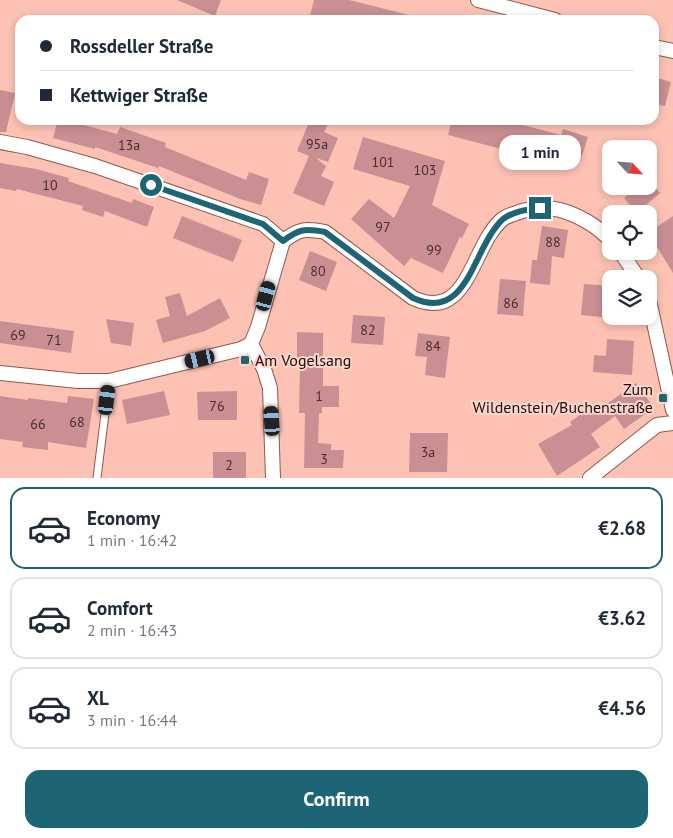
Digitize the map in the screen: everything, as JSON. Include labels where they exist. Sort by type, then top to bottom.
[{"type":"street","points":[[478,0],[536,15]]},
{"type":"street","points":[[659,47],[673,50]]},
{"type":"street","points":[[0,142],[27,147],[95,166],[263,224],[283,241]]},
{"type":"street","points":[[0,373],[78,381],[109,381],[241,349],[251,344],[258,327],[283,241],[293,233],[309,229],[325,232],[413,298],[424,303],[437,304],[450,299],[461,289],[485,243],[495,227],[505,217],[528,210],[552,208],[572,213],[590,223],[602,233]]},
{"type":"street","points":[[654,325],[673,410]]},
{"type":"street","points":[[251,344],[264,369],[270,388],[273,478]]},
{"type":"street","points":[[590,478],[657,425],[673,423]]},
{"type":"lane","points":[[98,478],[109,381]]},
{"type":"building","points":[[177,0],[221,0],[215,15]]},
{"type":"building","points":[[314,0],[349,0],[409,15],[310,15]]},
{"type":"building","points":[[659,78],[671,82],[665,106],[659,105]]},
{"type":"building","points":[[0,90],[15,93],[6,132],[0,132]]},
{"type":"building","points":[[57,125],[84,125],[117,134],[120,127],[166,143],[165,147],[246,180],[249,172],[269,179],[261,205],[240,199],[159,166],[158,168],[95,147],[95,149],[53,138]]},
{"type":"building","points":[[308,125],[328,125],[324,132],[338,138],[328,162],[316,158],[326,166],[321,176],[334,182],[324,206],[293,193],[309,156],[297,151]]},
{"type":"building","points":[[451,125],[522,125],[561,135],[563,129],[588,137],[580,162],[534,149],[532,157],[448,135]]},
{"type":"building","points":[[363,137],[445,161],[432,205],[469,224],[462,238],[460,237],[443,273],[411,258],[404,266],[351,219],[369,199],[394,218],[410,186],[353,169]]},
{"type":"building","points":[[0,163],[36,169],[69,178],[68,181],[132,203],[133,199],[154,207],[147,227],[105,211],[103,217],[82,210],[83,206],[17,189],[16,191],[0,188]]},
{"type":"building","points":[[627,195],[658,195],[646,205],[630,205],[624,198]]},
{"type":"building","points":[[182,216],[242,240],[233,262],[173,238]]},
{"type":"building","points":[[673,216],[673,273],[657,247],[657,227]]},
{"type":"building","points":[[542,226],[568,230],[564,258],[552,256],[550,285],[530,283],[532,260],[537,260]]},
{"type":"building","points":[[310,251],[337,262],[326,291],[299,280]]},
{"type":"building","points":[[500,279],[526,281],[523,316],[497,314]]},
{"type":"building","points":[[584,284],[602,285],[602,317],[581,315]]},
{"type":"building","points":[[180,293],[187,316],[220,298],[230,318],[205,331],[163,343],[156,320],[170,316],[165,297]]},
{"type":"building","points":[[353,315],[385,317],[383,345],[351,343]]},
{"type":"building","points":[[106,319],[134,323],[131,346],[111,343]]},
{"type":"building","points":[[0,321],[74,331],[71,353],[0,343]]},
{"type":"building","points":[[297,332],[323,333],[323,386],[339,386],[339,407],[322,407],[322,413],[319,413],[318,443],[331,444],[331,450],[344,450],[343,468],[304,468],[305,413],[299,413],[300,365],[297,365]]},
{"type":"building","points":[[418,333],[450,337],[445,378],[425,375],[427,357],[415,356]]},
{"type":"building","points":[[607,339],[634,341],[632,375],[593,372],[594,355],[606,356]]},
{"type":"building","points":[[636,383],[654,408],[624,429],[615,416],[591,434],[600,447],[557,476],[538,444],[572,425],[570,422],[591,407],[594,413]]},
{"type":"building","points":[[164,391],[170,415],[127,424],[122,400]]},
{"type":"building","points":[[237,391],[237,420],[198,420],[197,392]]},
{"type":"building","points":[[0,396],[67,403],[68,396],[94,399],[86,448],[48,442],[48,450],[22,447],[23,442],[0,439]]},
{"type":"building","points":[[410,433],[448,433],[447,472],[409,472]]},
{"type":"building","points":[[213,452],[246,452],[246,478],[213,478]]},
{"type":"place","name":"Am Vogelsang","points":[[245,360]]},
{"type":"place","name":"Zum Wildenstein/Buchenstraße","points":[[663,398]]},
{"type":"route","points":[[151,185],[263,224],[283,241],[293,233],[309,229],[325,232],[413,298],[424,303],[437,304],[450,299],[461,289],[485,243],[495,227],[505,217],[540,208]]}]
